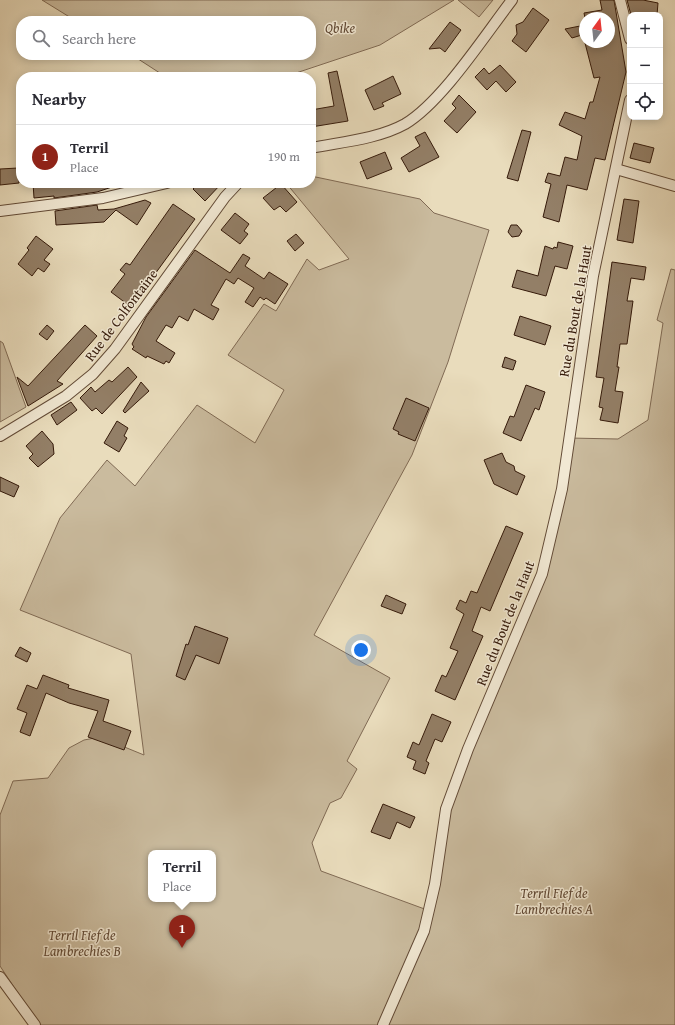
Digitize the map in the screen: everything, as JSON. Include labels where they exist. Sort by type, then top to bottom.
[{"type":"street","points":[[316,147],[376,135],[405,124],[419,113],[446,85],[512,0]]},
{"type":"street","points":[[620,0],[627,27]]},
{"type":"street","name":"Rue du Bout de la Haut","points":[[383,1025],[424,931],[435,884],[446,809],[468,749],[542,574],[562,489],[593,276],[627,115]]},
{"type":"street","points":[[616,169],[675,186]]},
{"type":"street","points":[[0,211],[103,198],[145,188]]},
{"type":"street","name":"Rue de Colfontaine","points":[[0,436],[66,396],[93,374],[115,349],[225,197],[233,188]]},
{"type":"street","points":[[0,977],[35,1025]]},
{"type":"green space","name":"Qbike","points":[[42,0],[454,0],[380,45],[299,72],[158,72],[140,60],[316,60],[316,16],[68,16]]},
{"type":"green space","points":[[458,0],[493,0],[479,17]]},
{"type":"green space","points":[[316,177],[420,199],[434,213],[489,230],[448,362],[412,455],[314,635],[390,678],[347,761],[357,769],[341,798],[330,803],[312,843],[321,871],[430,911],[446,809],[542,574],[569,438],[618,439],[648,420],[663,323],[657,320],[671,269],[675,270],[675,1025],[39,1025],[0,966],[0,815],[13,781],[48,778],[69,748],[84,740],[100,737],[144,755],[131,654],[20,610],[60,518],[107,460],[135,486],[197,405],[255,443],[284,390],[228,355],[264,304],[276,311],[307,259],[319,270],[349,259],[290,188],[316,188]]},
{"type":"green space","points":[[0,341],[3,343],[26,407],[0,422]]},
{"type":"building","points":[[600,0],[614,0],[626,72],[605,160],[595,158],[587,190],[567,185],[559,222],[543,217],[551,184],[545,182],[548,173],[560,176],[565,157],[577,160],[582,136],[559,125],[565,112],[585,119],[590,102],[593,102],[600,77],[594,78],[586,48],[615,48],[615,12],[590,12],[602,10]]},
{"type":"building","points":[[627,0],[643,0],[658,3],[657,12],[630,12]]},
{"type":"building","points":[[533,8],[549,20],[526,52],[512,41],[517,34],[516,25],[523,22]]},
{"type":"building","points":[[450,22],[461,30],[445,52],[440,48],[429,49]]},
{"type":"building","points":[[579,26],[579,36],[572,38],[565,29]]},
{"type":"building","points":[[500,65],[516,82],[506,92],[496,81],[487,90],[475,77],[484,68],[489,74]]},
{"type":"building","points":[[337,71],[348,121],[316,126],[316,109],[334,106],[328,73]]},
{"type":"building","points":[[393,76],[401,94],[382,103],[384,106],[374,110],[365,90]]},
{"type":"building","points":[[459,95],[476,112],[457,133],[444,121],[456,108],[452,104]]},
{"type":"building","points":[[522,130],[531,132],[518,181],[507,178]]},
{"type":"building","points":[[425,132],[439,157],[409,172],[401,158],[420,146],[415,137]]},
{"type":"building","points":[[634,143],[654,148],[650,163],[630,158]]},
{"type":"building","points":[[385,152],[392,169],[367,179],[360,162]]},
{"type":"building","points":[[16,168],[16,183],[0,185],[0,169]]},
{"type":"building","points":[[33,188],[109,188],[97,192],[54,198],[54,196],[34,198]]},
{"type":"building","points":[[194,188],[217,188],[205,201],[193,189]]},
{"type":"building","points":[[276,188],[285,188],[297,202],[286,212],[280,206],[274,210],[263,198]]},
{"type":"building","points":[[624,199],[639,201],[633,243],[617,240]]},
{"type":"building","points":[[145,200],[151,203],[137,225],[116,210],[104,222],[56,225],[55,211],[97,205],[98,210],[114,209]]},
{"type":"building","points":[[173,204],[195,219],[131,307],[111,292],[125,274],[120,270],[126,263],[130,265]]},
{"type":"building","points":[[235,213],[249,224],[244,231],[248,234],[240,244],[221,230]]},
{"type":"building","points":[[511,225],[517,225],[522,231],[519,236],[512,237],[508,232]]},
{"type":"building","points":[[296,234],[304,243],[295,251],[287,241]]},
{"type":"building","points":[[36,236],[53,249],[44,260],[50,264],[44,272],[38,268],[32,276],[18,264],[29,250],[27,248]]},
{"type":"building","points":[[558,242],[573,246],[567,269],[555,266],[546,296],[512,287],[517,270],[538,276],[545,246],[553,249],[554,247],[557,248]]},
{"type":"building","points":[[195,250],[230,273],[243,254],[250,258],[245,266],[264,279],[269,272],[288,284],[275,304],[266,298],[264,300],[260,297],[253,307],[245,302],[254,288],[238,278],[234,284],[226,279],[211,305],[219,309],[213,320],[194,309],[188,321],[179,316],[172,328],[166,325],[156,341],[175,353],[169,363],[166,361],[164,364],[147,356],[146,358],[132,349],[134,347],[132,344],[146,317]]},
{"type":"building","points":[[612,262],[646,267],[644,280],[631,278],[627,301],[633,301],[627,344],[620,344],[617,367],[619,367],[615,391],[623,392],[618,423],[600,420],[603,408],[599,407],[604,378],[596,377]]},
{"type":"building","points":[[520,316],[551,326],[545,345],[514,335]]},
{"type":"building","points":[[47,325],[54,331],[47,340],[39,334]]},
{"type":"building","points":[[85,325],[97,336],[57,381],[63,384],[28,406],[17,377],[28,386]]},
{"type":"building","points":[[505,357],[516,361],[513,370],[502,367]]},
{"type":"building","points":[[128,367],[137,377],[102,414],[96,408],[92,411],[80,398],[91,387],[95,392],[109,380],[112,382]]},
{"type":"building","points":[[141,382],[149,391],[125,413],[123,411]]},
{"type":"building","points":[[526,385],[545,392],[539,410],[535,408],[521,441],[503,433],[510,416],[514,417]]},
{"type":"building","points":[[406,398],[429,408],[415,441],[398,434],[399,432],[393,429]]},
{"type":"building","points":[[71,402],[77,410],[57,425],[51,415]]},
{"type":"building","points":[[117,421],[128,428],[124,436],[127,438],[119,452],[104,443]]},
{"type":"building","points":[[42,431],[53,444],[54,454],[38,467],[29,458],[33,454],[26,446]]},
{"type":"building","points":[[502,453],[506,462],[514,466],[515,471],[525,476],[517,495],[494,484],[484,460]]},
{"type":"building","points":[[0,477],[19,486],[14,497],[0,491]]},
{"type":"building","points":[[506,526],[523,533],[490,611],[481,607],[472,631],[483,636],[455,700],[435,691],[442,675],[446,677],[458,651],[450,648],[464,614],[456,609],[460,600],[466,603],[471,591],[477,593]]},
{"type":"building","points":[[386,595],[406,604],[402,614],[381,606]]},
{"type":"building","points":[[195,626],[228,638],[219,664],[196,655],[185,680],[176,676],[186,644],[188,645]]},
{"type":"building","points":[[20,647],[31,653],[27,662],[15,656]]},
{"type":"building","points":[[43,675],[69,685],[68,688],[109,700],[103,721],[131,731],[124,750],[88,737],[98,711],[69,703],[46,693],[30,736],[20,732],[27,713],[17,709],[27,685],[37,689]]},
{"type":"building","points":[[432,714],[451,722],[442,742],[435,739],[426,761],[429,763],[425,774],[413,769],[416,761],[407,757],[413,742],[419,745]]},
{"type":"building","points":[[383,804],[415,817],[410,828],[397,822],[390,839],[371,832]]},
{"type":"place","name":"Terril","points":[[182,948]]},
{"type":"park label","name":"Terril Fief de Lambrechies A","points":[[554,902]]},
{"type":"park label","name":"Terril Fief de Lambrechies B","points":[[82,944]]}]
